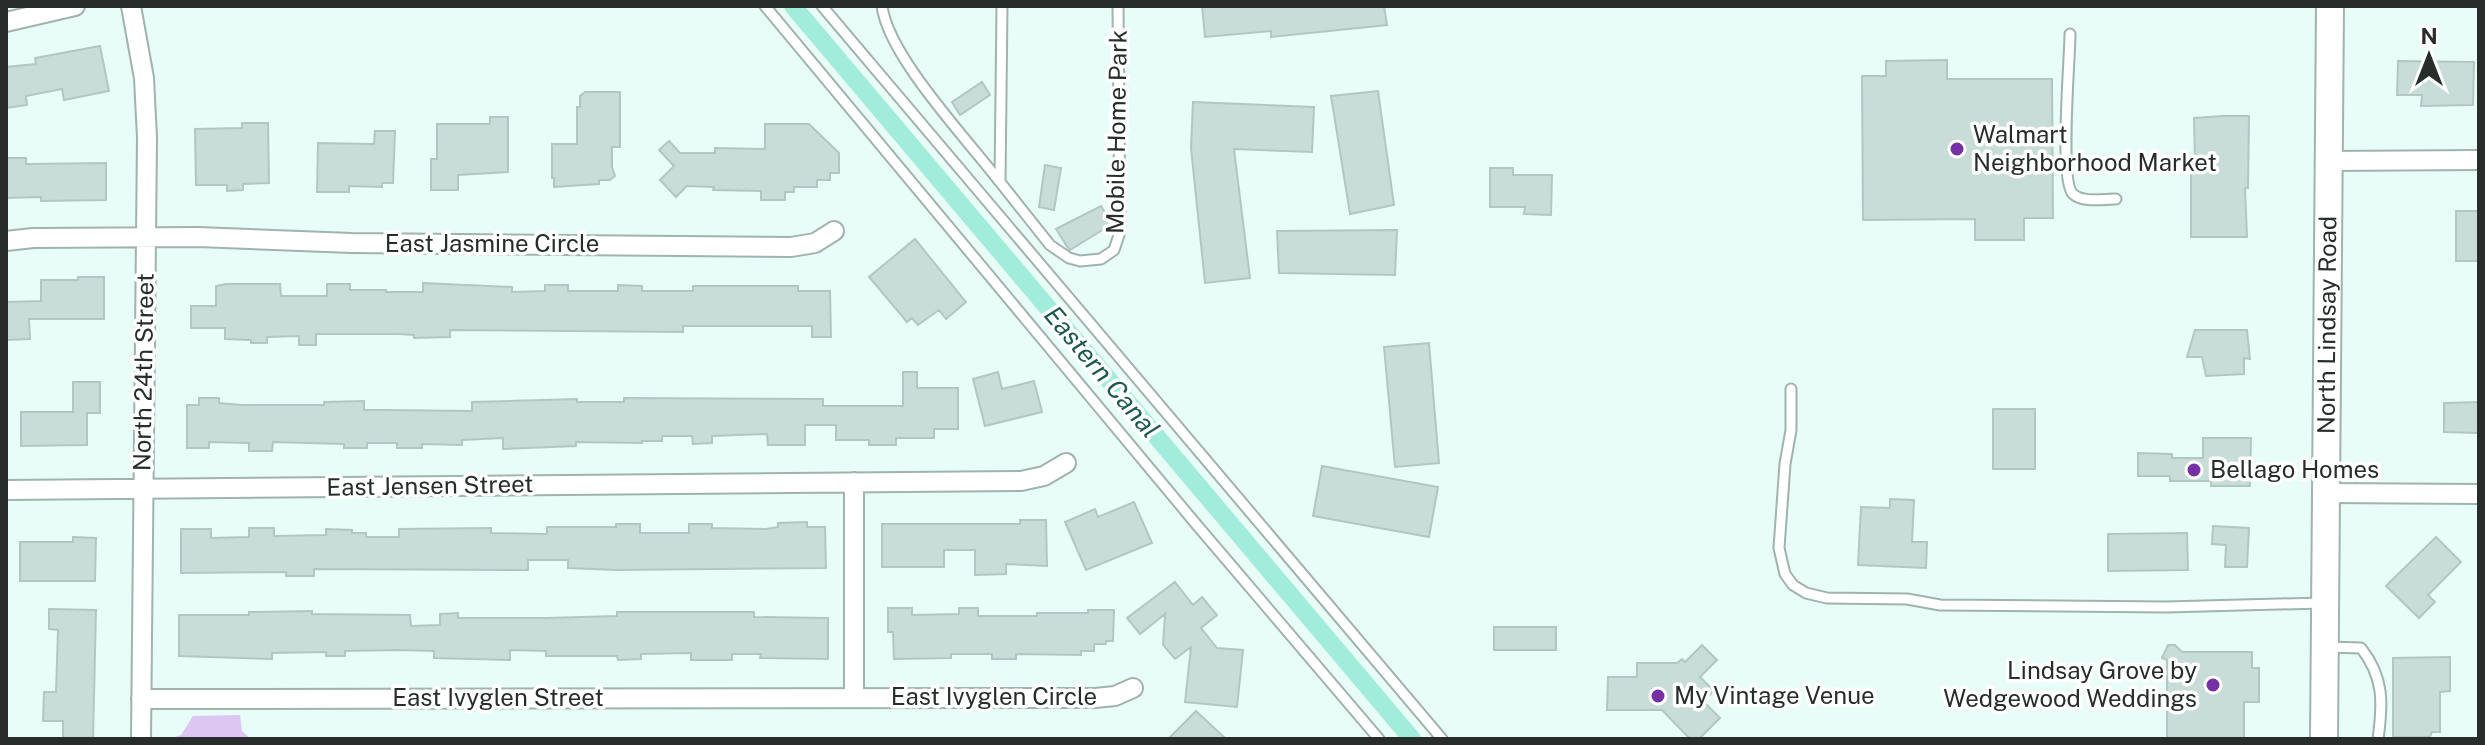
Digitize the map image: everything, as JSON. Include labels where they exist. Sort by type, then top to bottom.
[{"type":"main road","name":"North Lindsay Road","points":[[2324,739],[2330,6]]},
{"type":"street","points":[[6,22],[75,6]]},
{"type":"street","name":"North 24th Street","points":[[131,6],[140,47],[146,108],[141,739]]},
{"type":"street","points":[[2328,161],[2479,160]]},
{"type":"street","name":"East Jasmine Circle","points":[[6,241],[33,238],[219,237],[352,243],[791,247],[815,243],[834,231]]},
{"type":"street","name":"East Jensen Street","points":[[6,490],[1021,481],[1044,476],[1066,463]]},
{"type":"street","points":[[854,482],[854,697]]},
{"type":"street","points":[[2326,493],[2479,494]]},
{"type":"street","name":"East Ivyglen Circle","points":[[854,697],[1105,697],[1133,688]]},
{"type":"street","name":"East Ivyglen Street","points":[[141,699],[854,697]]},
{"type":"lane","points":[[765,6],[1379,739]]},
{"type":"lane","points":[[822,6],[1442,739]]},
{"type":"lane","name":"Mobile Home Park","points":[[882,6],[891,38],[907,63],[1034,227],[1069,258],[1091,261],[1101,259],[1114,250],[1120,232],[1118,6]]},
{"type":"lane","points":[[1000,182],[1002,6]]},
{"type":"lane","points":[[2070,34],[2067,184],[2075,196],[2083,199],[2116,199]]},
{"type":"lane","points":[[1791,389],[1791,430],[1785,464],[1779,548],[1785,574],[1793,585],[1806,593],[1827,598],[1907,599],[1940,605],[2166,607],[2325,603]]},
{"type":"lane","points":[[2324,647],[2361,648],[2374,665],[2383,705],[2378,739]]},
{"type":"shaded area","points":[[240,715],[242,731],[251,739],[169,739],[181,735],[193,716]]},
{"type":"building","points":[[1202,6],[1384,6],[1387,25],[1271,37],[1271,31],[1205,37]]},
{"type":"building","points":[[100,46],[109,91],[64,100],[62,89],[26,96],[27,105],[6,108],[6,67],[36,64],[35,58]]},
{"type":"building","name":"Walmart Neighborhood Market","points":[[1947,60],[1947,79],[2052,79],[2053,218],[2024,218],[2024,240],[1975,240],[1975,219],[1863,220],[1862,76],[1886,76],[1886,61]]},
{"type":"building","points":[[2398,61],[2474,62],[2473,105],[2421,106],[2422,95],[2397,95]]},
{"type":"building","points":[[982,82],[990,95],[960,115],[952,102]]},
{"type":"building","points":[[1378,91],[1394,205],[1350,214],[1331,96]]},
{"type":"building","points":[[585,92],[620,92],[620,147],[612,147],[615,176],[610,180],[599,180],[599,184],[554,187],[552,144],[577,144],[577,107],[580,107],[580,96]]},
{"type":"building","points":[[1193,102],[1314,107],[1312,152],[1234,149],[1250,278],[1205,283],[1191,148]]},
{"type":"building","points":[[2249,116],[2248,188],[2245,188],[2247,237],[2191,237],[2194,118]]},
{"type":"building","points":[[490,117],[508,117],[508,172],[458,175],[458,190],[431,190],[431,159],[437,159],[437,124],[490,124]]},
{"type":"building","points":[[242,123],[268,123],[269,183],[243,184],[243,190],[227,191],[227,185],[196,185],[195,129],[242,128]]},
{"type":"building","points":[[765,124],[809,124],[839,153],[839,173],[830,173],[830,180],[817,180],[817,187],[794,187],[794,192],[785,192],[785,200],[761,200],[761,191],[687,186],[676,197],[660,180],[674,166],[659,150],[669,141],[680,153],[715,153],[715,148],[765,149]]},
{"type":"building","points":[[375,131],[395,131],[393,183],[382,183],[382,187],[349,186],[349,192],[317,192],[318,143],[374,144]]},
{"type":"building","points":[[6,158],[26,158],[26,164],[106,163],[106,200],[6,198]]},
{"type":"building","points":[[1045,165],[1061,168],[1054,210],[1039,207]]},
{"type":"building","points":[[1490,168],[1513,168],[1513,175],[1552,175],[1551,215],[1524,214],[1525,207],[1490,207]]},
{"type":"building","points":[[1101,206],[1112,224],[1070,250],[1056,229]]},
{"type":"building","points":[[2456,211],[2478,211],[2479,261],[2456,261]]},
{"type":"building","points":[[1397,230],[1395,275],[1279,273],[1277,231]]},
{"type":"building","points":[[915,239],[966,302],[946,319],[939,310],[918,325],[912,318],[907,322],[869,277]]},
{"type":"building","points":[[78,277],[104,277],[104,319],[29,319],[30,339],[6,340],[6,302],[41,301],[41,280],[78,280]]},
{"type":"building","points":[[423,283],[512,287],[512,292],[545,291],[545,285],[568,285],[568,291],[618,291],[618,285],[642,286],[642,291],[693,291],[693,286],[798,286],[798,291],[830,291],[831,337],[812,337],[812,326],[683,326],[683,332],[450,330],[450,337],[414,338],[414,335],[398,334],[316,334],[316,345],[299,345],[299,336],[267,337],[267,343],[251,343],[251,340],[225,339],[225,328],[191,328],[191,306],[216,306],[216,286],[226,284],[280,284],[281,296],[327,296],[327,284],[350,284],[350,290],[423,292]]},
{"type":"building","points":[[2195,330],[2247,330],[2250,359],[2244,358],[2244,374],[2206,376],[2202,357],[2187,357]]},
{"type":"building","points":[[1429,343],[1439,463],[1395,467],[1384,347]]},
{"type":"building","points":[[903,372],[917,372],[917,388],[958,388],[958,429],[934,429],[934,438],[896,438],[896,445],[869,445],[869,440],[836,440],[836,425],[805,425],[805,445],[768,445],[767,434],[712,436],[712,443],[693,444],[692,436],[662,436],[662,441],[642,443],[576,442],[576,446],[503,449],[503,438],[462,440],[462,445],[422,444],[422,448],[397,448],[397,443],[367,443],[367,448],[344,448],[344,444],[273,442],[272,451],[249,451],[249,443],[209,442],[209,448],[187,448],[187,405],[199,405],[199,398],[219,398],[219,403],[242,405],[324,405],[324,402],[364,401],[364,410],[472,411],[472,402],[577,399],[577,402],[624,402],[624,398],[823,399],[823,406],[903,406]]},
{"type":"building","points":[[998,372],[1002,389],[1034,381],[1042,412],[985,426],[973,379]]},
{"type":"building","points":[[73,382],[100,382],[100,413],[87,413],[87,445],[21,446],[21,412],[73,412]]},
{"type":"building","points":[[2479,402],[2479,433],[2444,432],[2444,403]]},
{"type":"building","points":[[1993,409],[2035,409],[2035,469],[1993,469]]},
{"type":"building","name":"Bellago Homes","points":[[2203,438],[2251,438],[2250,486],[2211,486],[2211,481],[2170,481],[2170,476],[2138,476],[2138,453],[2203,458]]},
{"type":"building","points":[[1322,466],[1438,487],[1429,537],[1313,516]]},
{"type":"building","points":[[1890,499],[1914,500],[1912,542],[1927,542],[1926,568],[1858,565],[1861,507],[1890,508]]},
{"type":"building","points":[[1134,502],[1152,543],[1086,570],[1065,522],[1095,509],[1098,517]]},
{"type":"building","points":[[1020,520],[1046,520],[1047,566],[1006,564],[1006,574],[975,575],[975,550],[944,550],[944,567],[882,567],[882,524],[1020,524]]},
{"type":"building","points":[[807,522],[807,527],[825,527],[826,568],[616,570],[568,568],[568,560],[528,560],[528,570],[314,569],[314,576],[286,576],[286,572],[181,573],[181,529],[211,529],[211,538],[249,537],[249,528],[274,528],[274,536],[326,535],[326,529],[352,530],[352,533],[366,533],[366,537],[399,537],[399,529],[491,528],[491,533],[547,534],[547,527],[640,524],[640,533],[689,533],[689,524],[712,524],[712,528],[766,529],[778,527],[778,523]]},
{"type":"building","points":[[2213,526],[2249,528],[2247,567],[2225,567],[2226,545],[2212,544]]},
{"type":"building","points":[[2187,533],[2188,570],[2108,571],[2108,534]]},
{"type":"building","points":[[73,537],[96,538],[95,581],[20,581],[20,542],[73,542]]},
{"type":"building","points":[[2436,537],[2461,562],[2428,595],[2435,602],[2419,618],[2386,586]]},
{"type":"building","points":[[1175,582],[1193,605],[1202,597],[1217,615],[1201,628],[1217,648],[1243,650],[1237,707],[1185,702],[1191,647],[1175,659],[1163,645],[1165,614],[1140,634],[1127,618]]},
{"type":"building","points":[[888,608],[912,608],[912,615],[959,614],[959,608],[978,608],[978,616],[1037,616],[1037,613],[1114,610],[1113,641],[1094,644],[1094,651],[1081,651],[1081,655],[1016,654],[1016,659],[992,659],[992,654],[951,654],[951,658],[894,659],[893,632],[888,632]]},
{"type":"building","points":[[49,609],[96,610],[93,739],[63,739],[63,721],[43,721],[44,692],[56,692],[58,630],[49,629]]},
{"type":"building","points":[[312,611],[312,614],[410,615],[411,626],[440,625],[440,614],[458,613],[458,618],[546,618],[617,616],[617,612],[754,612],[754,617],[828,618],[828,659],[760,658],[761,654],[732,654],[732,660],[691,660],[691,653],[641,654],[641,659],[618,660],[617,656],[546,656],[546,651],[510,650],[510,660],[434,658],[434,651],[396,650],[345,651],[345,656],[326,656],[326,652],[272,653],[272,659],[179,656],[179,615]]},
{"type":"building","points":[[1494,627],[1556,627],[1556,650],[1494,650]]},
{"type":"building","name":"My Vintage Venue","points":[[1702,645],[1717,660],[1700,677],[1714,691],[1703,701],[1720,718],[1699,739],[1690,739],[1662,710],[1607,710],[1608,677],[1637,677],[1637,663],[1677,663],[1682,659],[1685,662]]},
{"type":"building","name":"Lindsay Grove by Wedgewood Weddings","points":[[2168,645],[2175,645],[2182,652],[2252,652],[2252,668],[2259,668],[2259,702],[2244,702],[2244,739],[2167,738],[2167,660],[2162,658]]},
{"type":"building","points":[[2450,657],[2450,691],[2440,692],[2440,732],[2432,732],[2430,737],[2393,737],[2393,658]]},
{"type":"building","points":[[1196,711],[1226,739],[1168,739]]},
{"type":"waterway","name":"Eastern Canal","points":[[793,6],[1412,739]]},
{"type":"place","name":"Walmart Neighborhood Market","points":[[1957,149]]},
{"type":"place","name":"Bellago Homes","points":[[2194,470]]},
{"type":"place","name":"Lindsay Grove by Wedgewood Weddings","points":[[2213,685]]},
{"type":"place","name":"My Vintage Venue","points":[[1658,696]]}]
